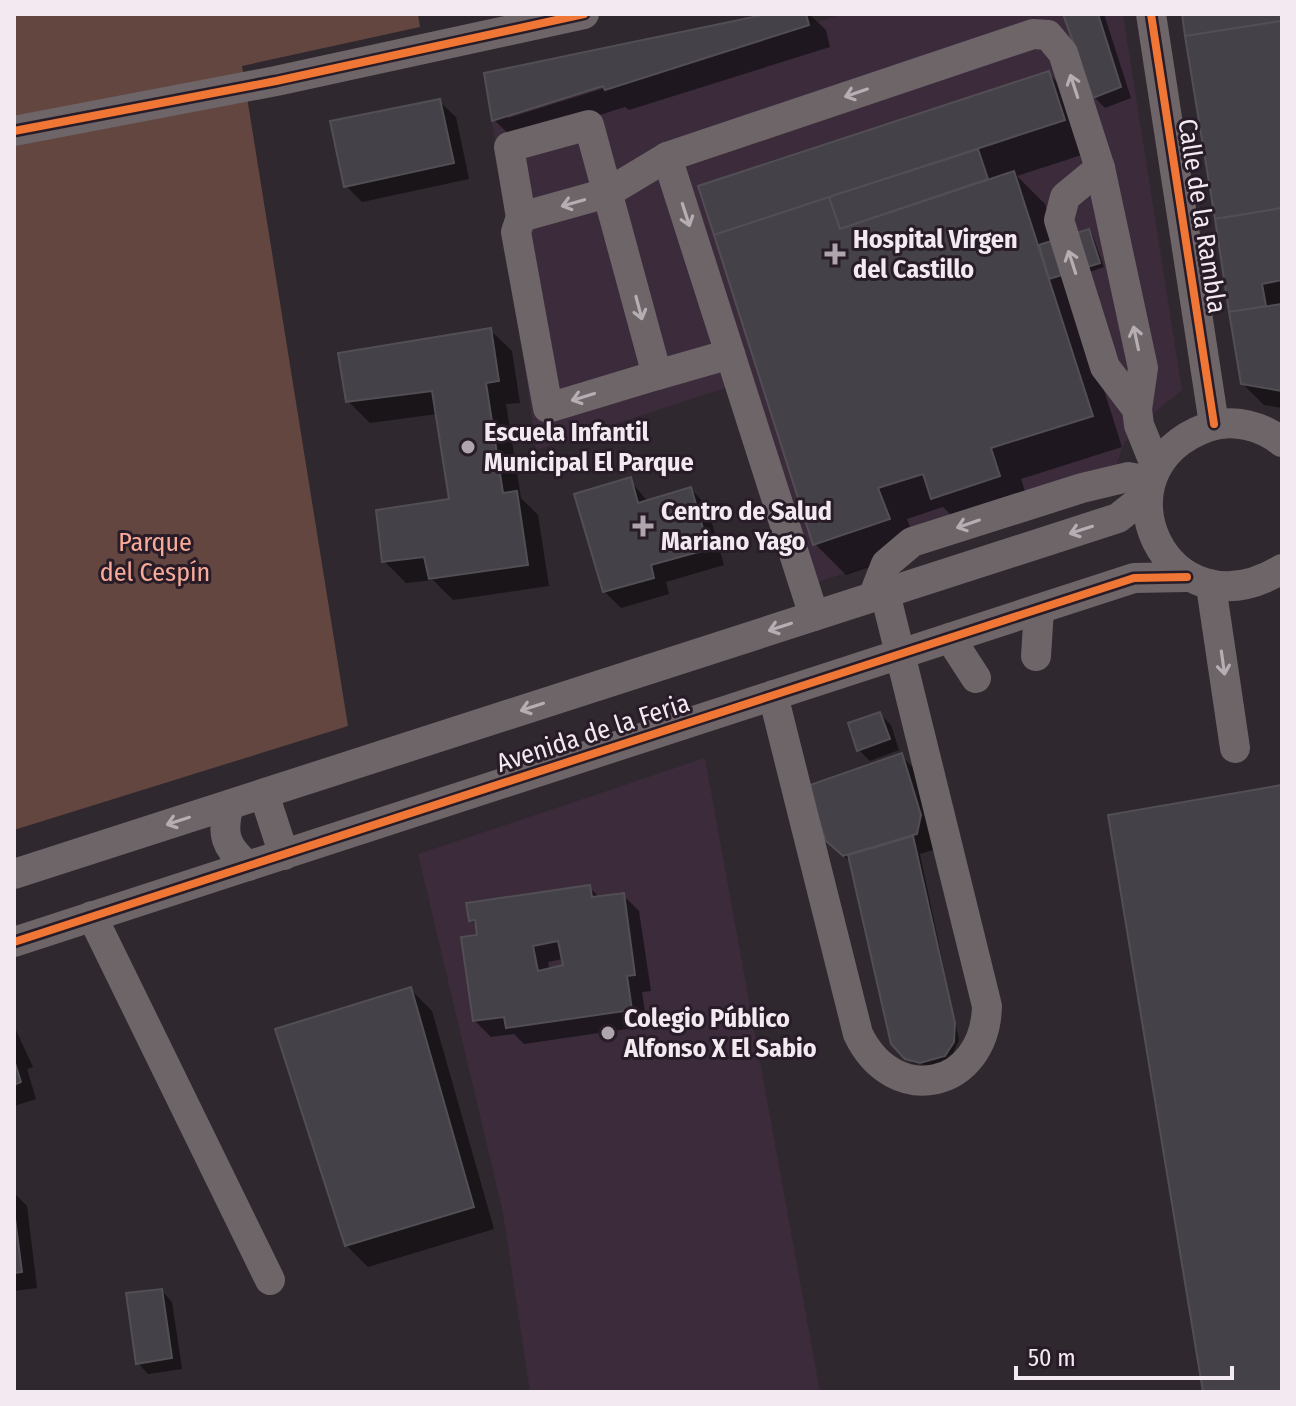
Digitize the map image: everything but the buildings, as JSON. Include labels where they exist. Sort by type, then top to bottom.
[{"type":"street","points":[[14,131],[290,77],[584,14]]},
{"type":"street","name":"Calle de la Rambla","points":[[1151,14],[1214,424]]},
{"type":"street","points":[[521,217],[607,193],[667,157],[1033,34],[1048,35],[1063,53],[1100,168],[1143,368],[1137,409],[1152,481],[1148,518],[1155,542],[1169,562],[1199,582],[1235,748]]},
{"type":"street","points":[[657,375],[589,125],[509,147],[521,217],[516,232],[548,408],[730,354]]},
{"type":"street","points":[[667,157],[814,616]]},
{"type":"street","points":[[1100,168],[1065,197],[1059,220],[1105,367],[1137,409]]},
{"type":"street","points":[[1214,424],[1237,423],[1259,428],[1282,442]]},
{"type":"street","name":"Avenida de la Feria","points":[[14,874],[1118,518],[1152,481],[1181,440],[1214,424]]},
{"type":"street","points":[[773,695],[858,1034],[867,1054],[884,1069],[904,1079],[926,1081],[948,1076],[966,1064],[979,1047],[986,1027],[987,1006],[901,654],[879,595],[886,564],[912,542],[1082,488],[1128,477],[1152,481]]},
{"type":"street","name":"Avenida de la Feria","points":[[14,942],[1134,578],[1237,588],[1262,582],[1282,569]]},
{"type":"street","points":[[1036,656],[1039,609]]},
{"type":"street","points":[[950,638],[976,678]]},
{"type":"street","points":[[264,794],[284,855]]},
{"type":"street","points":[[229,805],[223,826],[226,843],[248,866]]},
{"type":"street","points":[[92,916],[270,1280]]},
{"type":"shaded area","name":"Hospital Virgen del Castillo","points":[[842,14],[1123,14],[1182,390],[1139,425],[1123,445],[1110,488],[790,591],[725,388],[536,450],[492,121],[603,86],[606,90]]},
{"type":"shaded area","name":"Colegio Público Alfonso X El Sabio","points":[[705,758],[820,1392],[530,1392],[503,1213],[418,854]]},
{"type":"green space","name":"Parque del Cespín","points":[[14,14],[418,14],[420,27],[242,66],[348,726],[14,830]]},
{"type":"cycle path","points":[[14,131],[276,81],[584,14]]},
{"type":"cycle path","points":[[1151,14],[1214,424]]},
{"type":"cycle path","points":[[14,942],[1134,578],[1187,577]]},
{"type":"place","name":"Hospital Virgen del Castillo","points":[[835,254]]},
{"type":"place","name":"Escuela Infantil Municipal El Parque","points":[[468,447]]},
{"type":"place","name":"Centro de Salud Mariano Yago","points":[[643,526]]},
{"type":"place","name":"Colegio Público Alfonso X El Sabio","points":[[608,1033]]}]
